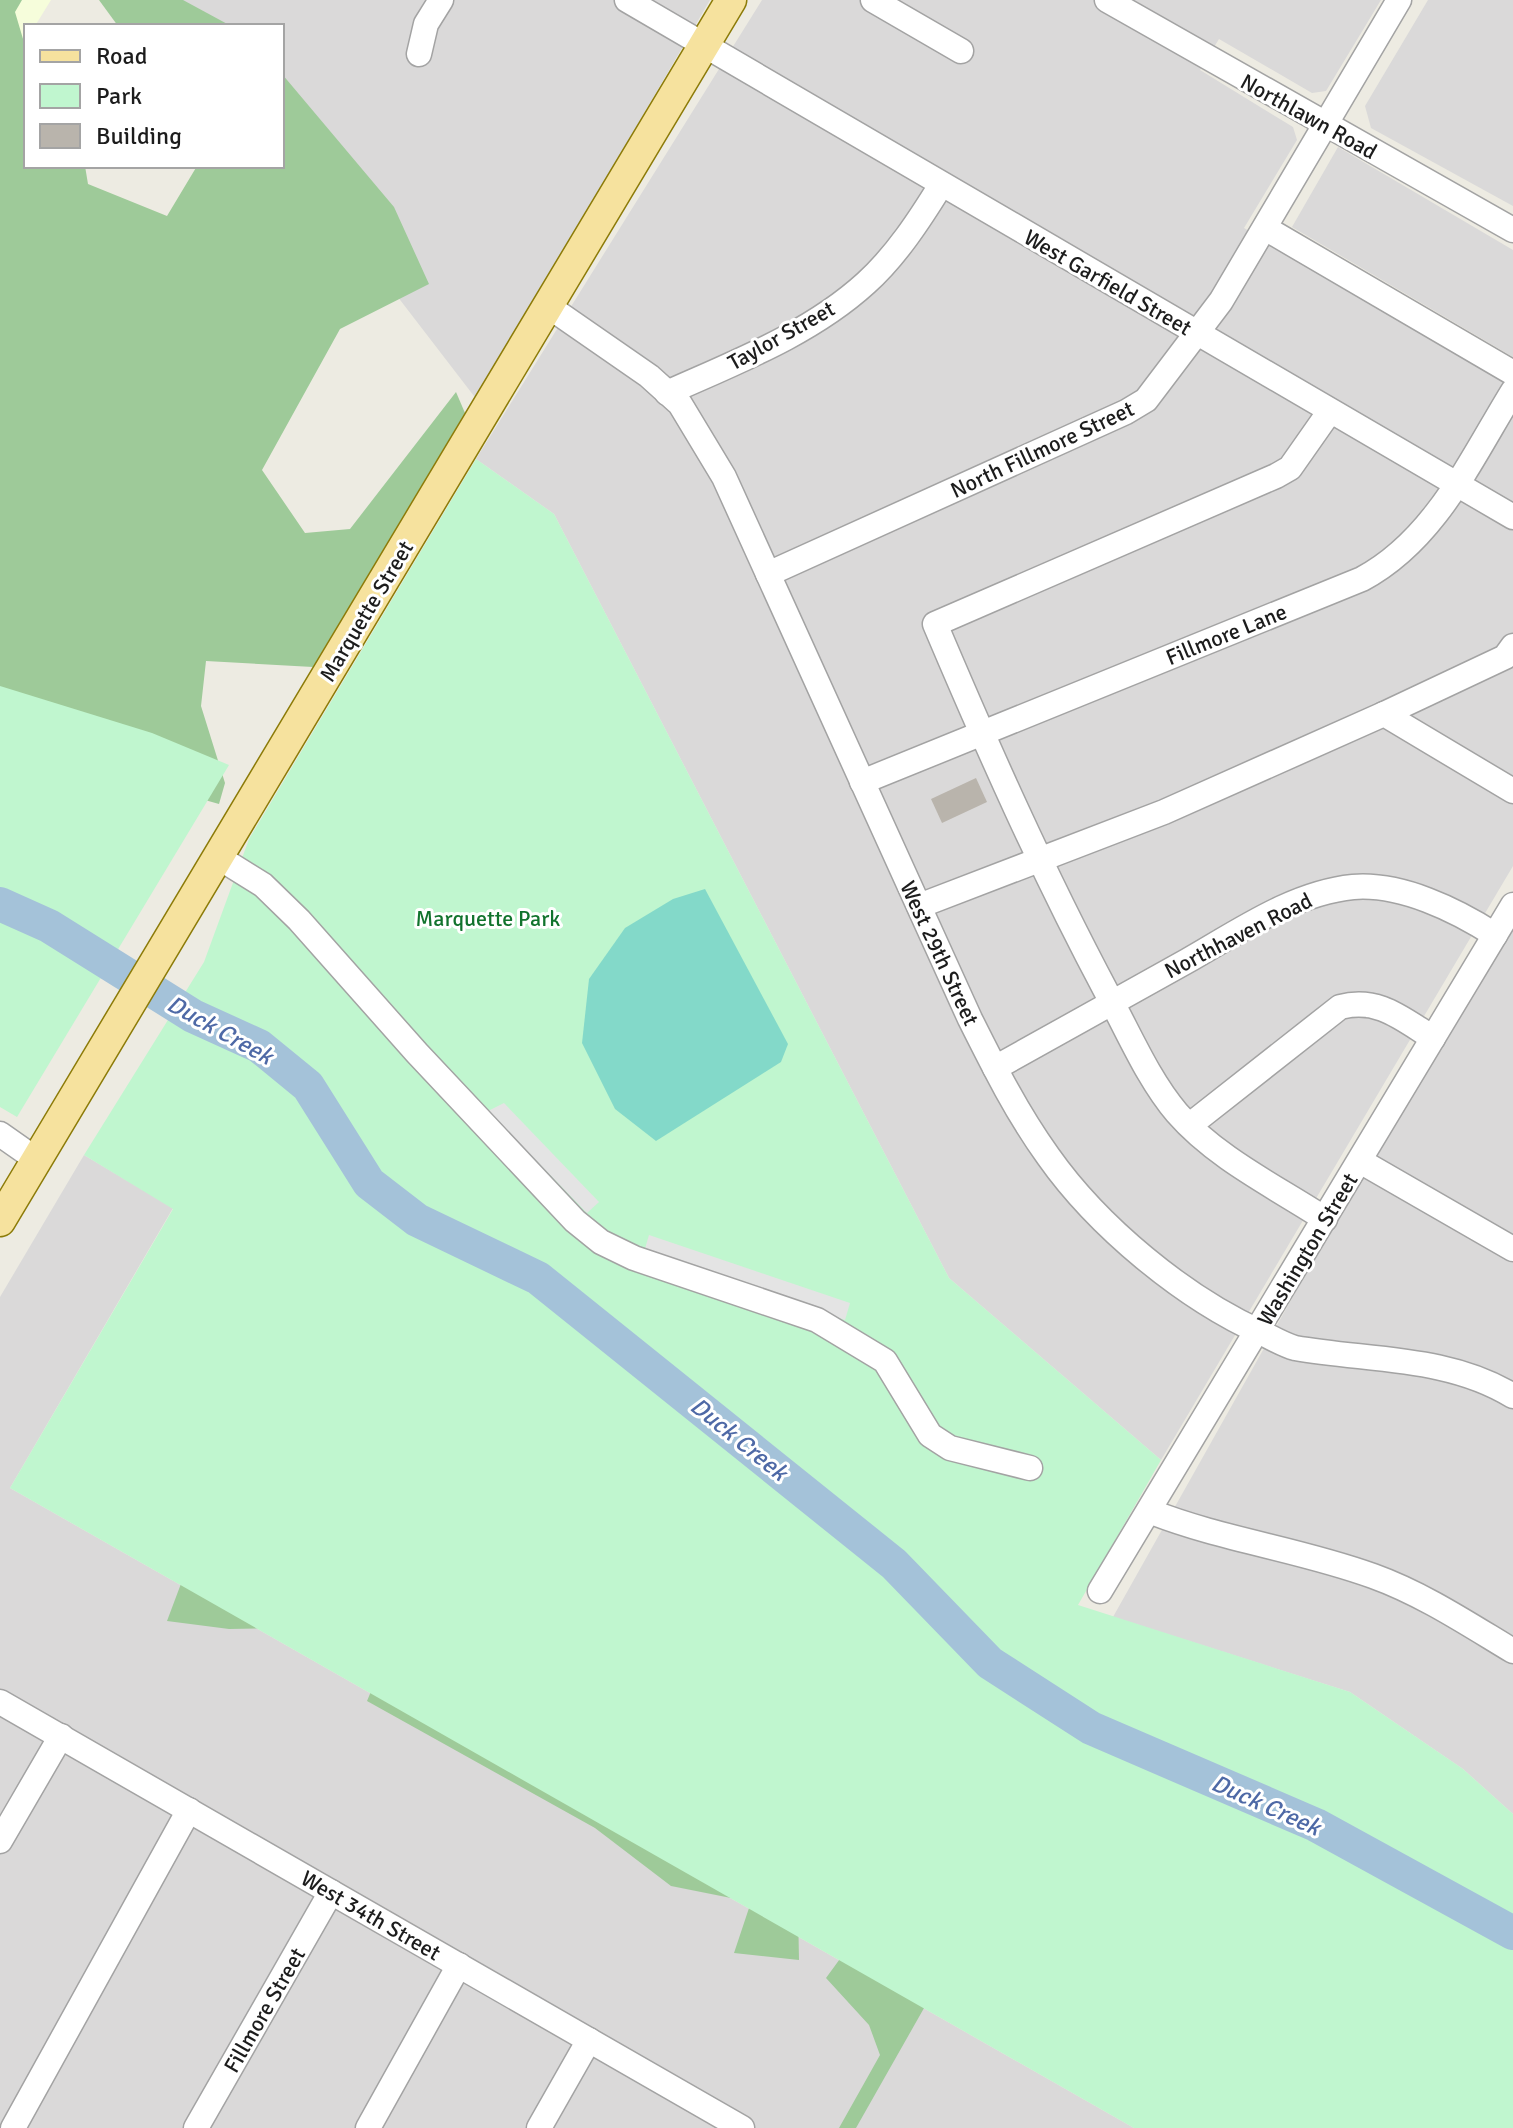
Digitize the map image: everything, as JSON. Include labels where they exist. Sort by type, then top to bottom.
[{"type":"main road","name":"Marquette Street","points":[[0,1221],[731,0]]},
{"type":"street","points":[[419,54],[426,24],[441,0]]},
{"type":"street","name":"West Garfield Street","points":[[627,0],[1513,517]]},
{"type":"street","points":[[873,0],[961,51]]},
{"type":"street","name":"Northlawn Road","points":[[1107,0],[1513,230]]},
{"type":"street","name":"North Fillmore Street","points":[[768,574],[1126,412],[1146,400],[1221,301],[1399,0]]},
{"type":"street","name":"Taylor Street","points":[[667,393],[762,350],[824,315],[868,282],[916,225],[941,185]]},
{"type":"street","points":[[1265,228],[1513,373]]},
{"type":"street","name":"West 29th Street","points":[[548,306],[601,340],[680,404],[724,477],[995,1068],[1012,1103],[1050,1160],[1107,1223],[1175,1284],[1258,1332],[1291,1347],[1456,1370],[1513,1396]]},
{"type":"street","name":"Fillmore Lane","points":[[862,782],[1392,563],[1423,532],[1513,391]]},
{"type":"street","points":[[1325,1219],[1217,1149],[1178,1114],[1151,1074],[1112,1003],[981,734],[935,624],[1276,476],[1290,468],[1330,411]]},
{"type":"street","points":[[919,906],[1164,812],[1505,657],[1513,646]]},
{"type":"street","points":[[1384,714],[1513,791]]},
{"type":"street","points":[[211,868],[263,885],[299,920],[417,1053],[575,1221],[601,1242],[634,1258],[817,1320],[885,1361],[904,1386],[930,1435],[950,1448],[1030,1468]]},
{"type":"street","name":"Northhaven Road","points":[[995,1068],[1269,915],[1330,891],[1354,887],[1383,888],[1460,913],[1495,935]]},
{"type":"street","name":"Washington Street","points":[[1100,1591],[1513,905]]},
{"type":"street","points":[[1190,1125],[1340,1007],[1362,1001],[1390,1012],[1433,1038]]},
{"type":"street","points":[[0,1134],[37,1160]]},
{"type":"street","points":[[1360,1161],[1513,1249]]},
{"type":"street","points":[[1149,1511],[1196,1530],[1318,1558],[1376,1577],[1447,1611],[1513,1651]]},
{"type":"street","name":"West 34th Street","points":[[0,1702],[589,2040],[715,2121],[742,2128]]},
{"type":"street","points":[[0,1841],[61,1736]]},
{"type":"street","points":[[13,2128],[189,1810]]},
{"type":"street","name":"Fillmore Street","points":[[196,2128],[331,1892]]},
{"type":"street","points":[[368,2128],[459,1965]]},
{"type":"street","points":[[539,2128],[589,2040]]},
{"type":"shaded area","points":[[0,0],[51,0],[36,24],[24,24],[24,44],[0,85]]},
{"type":"shaded area","points":[[119,0],[710,0],[477,400],[364,253],[284,168],[284,24],[142,24]]},
{"type":"shaded area","points":[[762,0],[1381,0],[1326,91],[1312,93],[1219,39],[1200,70],[1293,127],[1297,140],[1244,228],[1513,388],[1513,866],[1161,1460],[949,1278],[554,514],[476,459]]},
{"type":"shaded area","points":[[1428,0],[1513,0],[1513,206],[1371,128],[1365,106]]},
{"type":"shaded area","points":[[1338,147],[1513,250],[1513,357],[1292,227]]},
{"type":"shaded area","points":[[705,889],[788,1044],[781,1062],[656,1141],[615,1109],[582,1043],[589,979],[625,928],[673,899]]},
{"type":"shaded area","points":[[1513,927],[1513,1814],[1463,1769],[1350,1692],[1113,1617],[1363,1172]]},
{"type":"shaded area","points":[[504,1103],[599,1202],[587,1213],[488,1111]]},
{"type":"shaded area","points":[[84,1155],[173,1208],[10,1488],[1134,2128],[0,2128],[0,1297]]},
{"type":"shaded area","points":[[649,1235],[850,1303],[845,1320],[644,1252]]},
{"type":"green space","points":[[0,0],[22,0],[15,12],[24,42],[24,168],[85,168],[88,184],[167,216],[196,168],[284,168],[284,76],[394,207],[429,284],[340,329],[262,470],[305,533],[350,529],[456,392],[465,413],[313,667],[206,661],[201,706],[225,783],[219,804],[0,742]]},
{"type":"green space","points":[[99,0],[183,0],[227,24],[117,24]]},
{"type":"green space","name":"Marquette Park","points":[[476,459],[554,514],[949,1278],[1161,1460],[1078,1605],[1350,1692],[1463,1769],[1513,1814],[1513,2128],[1134,2128],[10,1488],[173,1209],[84,1155],[204,962],[249,839]]},
{"type":"green space","points":[[0,686],[152,733],[229,765],[17,1117],[0,1107]]},
{"type":"green space","points":[[185,1573],[273,1628],[229,1629],[167,1621]]},
{"type":"green space","points":[[377,1677],[798,1910],[799,1960],[734,1953],[751,1902],[671,1886],[595,1828],[367,1701]]},
{"type":"green space","points":[[853,1941],[932,1994],[856,2128],[839,2128],[880,2055],[869,2025],[826,1978]]},
{"type":"building","points":[[976,778],[987,802],[942,823],[931,799]]},
{"type":"waterway","name":"Duck Creek","points":[[0,904],[49,926],[193,1016],[259,1046],[308,1086],[369,1183],[417,1220],[538,1278],[894,1564],[990,1663],[1091,1728],[1316,1825],[1513,1933]]}]
